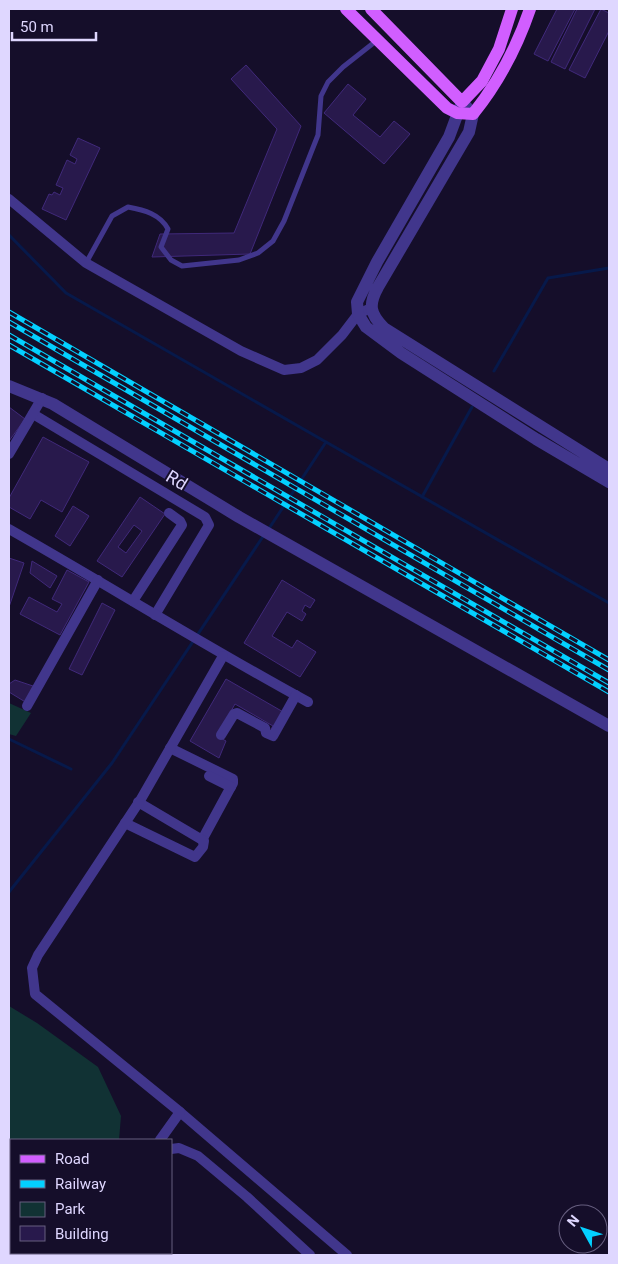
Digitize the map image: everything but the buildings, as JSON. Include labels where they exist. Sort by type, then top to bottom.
[{"type":"main road","points":[[346,9],[447,108],[460,108]]},
{"type":"main road","points":[[371,9],[460,108],[473,114],[486,97],[509,58],[530,9]]},
{"type":"main road","points":[[460,108],[482,81],[499,49],[512,9]]},
{"type":"street","points":[[460,108],[449,137],[377,262],[357,302],[358,314],[366,327],[401,353],[536,439],[609,482]]},
{"type":"street","points":[[473,114],[469,132],[462,146],[378,287],[371,308],[375,318],[384,328],[609,469]]},
{"type":"street","points":[[9,199],[86,263],[241,350],[284,370],[301,368],[317,360],[342,335],[358,314],[371,308]]},
{"type":"street","points":[[9,386],[42,398],[240,517],[609,726]]},
{"type":"street","points":[[9,454],[42,398]]},
{"type":"street","name":"Rd","points":[[33,414],[205,517],[209,525],[155,615]]},
{"type":"street","points":[[133,601],[182,525],[180,521],[169,513]]},
{"type":"street","points":[[9,529],[98,580],[209,648],[308,702]]},
{"type":"street","points":[[28,706],[98,580]]},
{"type":"street","points":[[224,656],[125,823],[38,955],[32,968],[35,994],[180,1112],[346,1255]]},
{"type":"street","points":[[221,735],[234,714],[237,713],[265,728],[266,733],[273,736],[296,696]]},
{"type":"street","points":[[125,823],[195,857],[203,847],[204,843],[202,840],[231,787],[233,779],[170,748]]},
{"type":"street","points":[[208,776],[231,787]]},
{"type":"street","points":[[138,802],[202,840]]},
{"type":"street","points":[[161,1139],[180,1112]]},
{"type":"street","points":[[172,1149],[179,1148],[198,1156],[247,1197],[310,1255]]},
{"type":"lane","points":[[86,263],[112,216],[128,207],[148,211],[164,222],[168,229],[161,247],[171,260],[182,266],[239,260],[258,253],[272,241],[284,221],[318,135],[321,96],[328,82],[342,66],[377,41]]},
{"type":"green space","points":[[9,703],[31,713],[16,736],[9,734]]},
{"type":"green space","points":[[9,1006],[37,1023],[98,1067],[121,1116],[119,1139],[10,1139],[9,1221]]},
{"type":"waterway","points":[[9,235],[66,293],[326,442]]},
{"type":"waterway","points":[[494,371],[548,278],[609,268]]},
{"type":"waterway","points":[[422,497],[472,407]]},
{"type":"waterway","points":[[268,530],[326,442],[609,603]]},
{"type":"waterway","points":[[9,892],[112,763],[264,535]]},
{"type":"waterway","points":[[9,739],[71,769]]},
{"type":"railway","points":[[9,312],[609,660]]},
{"type":"railway","points":[[9,322],[609,670]]},
{"type":"railway","points":[[9,335],[609,683]]},
{"type":"railway","points":[[9,345],[609,692]]}]
